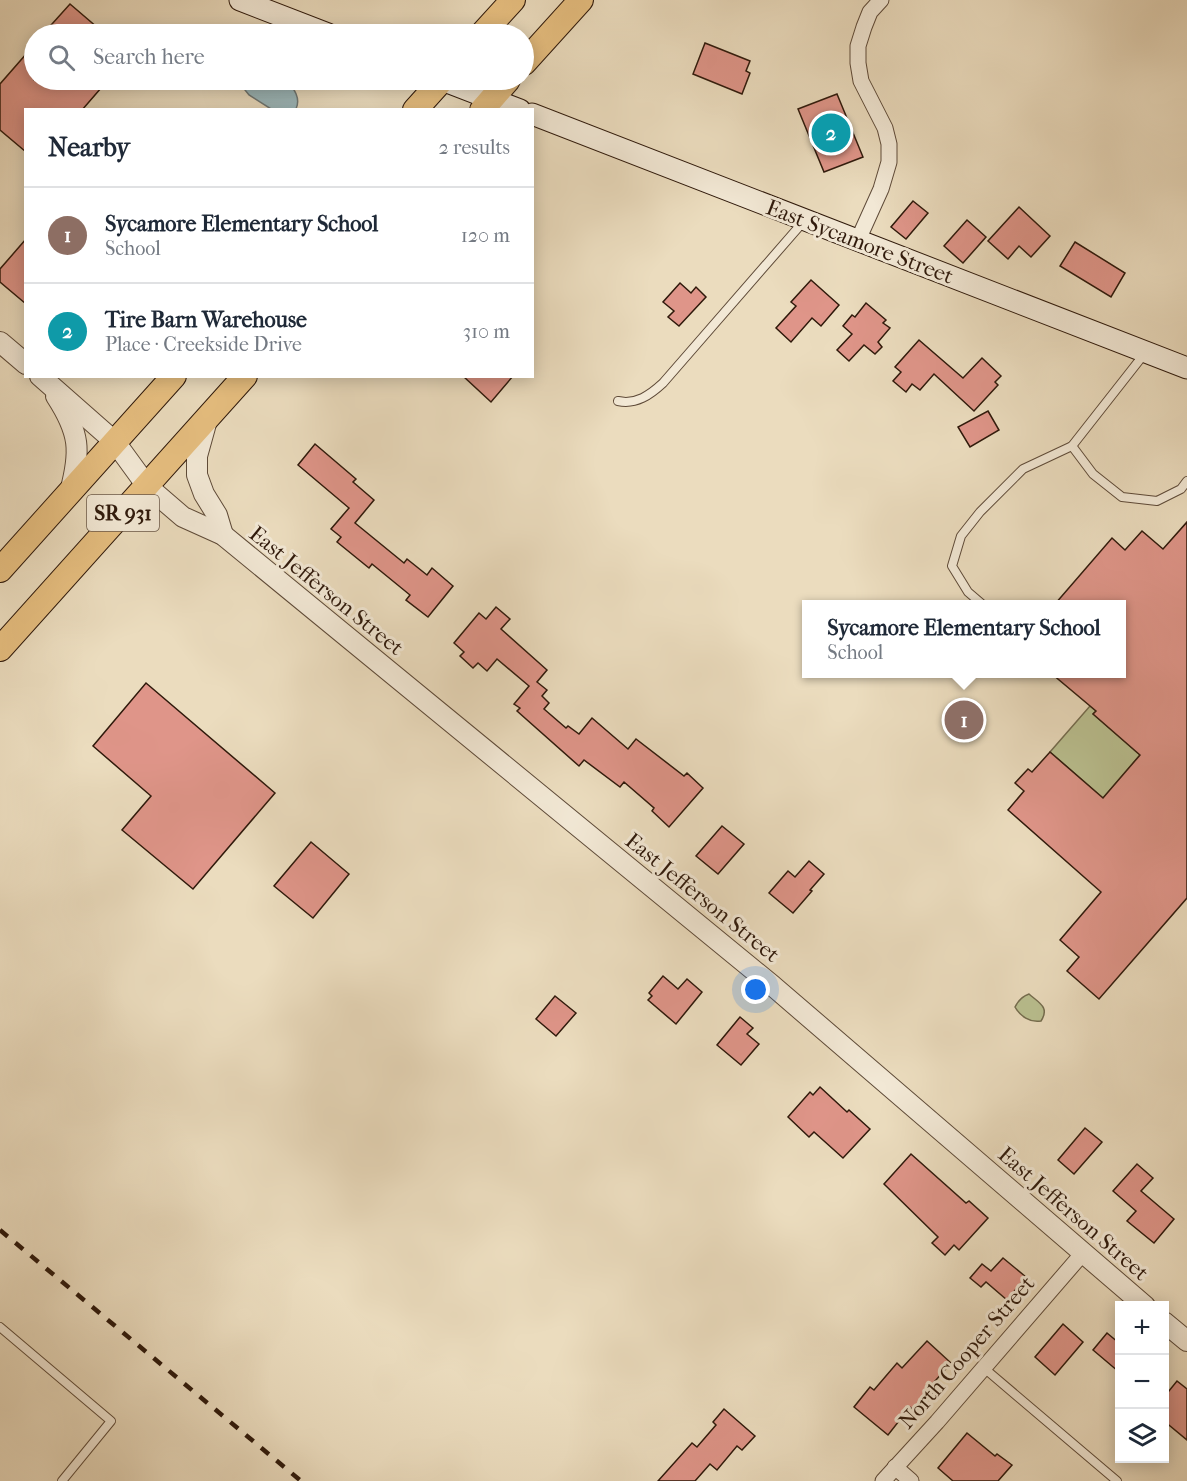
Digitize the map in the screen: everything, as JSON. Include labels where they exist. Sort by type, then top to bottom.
[{"type":"main road","points":[[240,0],[302,24]]},
{"type":"main road","points":[[491,24],[513,0]]},
{"type":"main road","points":[[534,52],[580,0]]},
{"type":"main road","points":[[417,108],[433,90]]},
{"type":"main road","points":[[460,90],[486,104],[509,108]]},
{"type":"main road","points":[[486,104],[499,90]]},
{"type":"main road","name":"East Sycamore Street","points":[[534,115],[1187,368]]},
{"type":"main road","name":"SR 931","points":[[0,570],[172,378]]},
{"type":"main road","name":"SR 931","points":[[0,649],[244,378]]},
{"type":"street","points":[[858,240],[881,189],[889,162],[889,144],[885,128],[861,81],[858,63],[858,45],[864,27],[870,12],[880,0]]},
{"type":"street","points":[[0,342],[24,362]]},
{"type":"street","name":"East Jefferson Street","points":[[44,380],[116,442],[147,486],[183,517],[223,536],[773,986],[1140,1301]]},
{"type":"street","name":"East Jefferson Street","points":[[44,380],[65,410],[75,435],[78,451],[70,492]]},
{"type":"street","name":"East Jefferson Street","points":[[207,420],[197,456],[197,475],[204,494],[217,515],[223,536]]},
{"type":"street","name":"North Cooper Street","points":[[883,1481],[1083,1253]]},
{"type":"street","points":[[1169,1326],[1187,1341]]},
{"type":"street","points":[[895,1467],[911,1481]]},
{"type":"lane","points":[[618,401],[638,400],[663,383],[806,220]]},
{"type":"lane","points":[[977,600],[968,592],[952,566],[961,536],[980,512],[1023,469],[1072,446],[1146,352]]},
{"type":"lane","points":[[1072,446],[1093,474],[1122,497],[1157,501],[1181,489],[1187,481]]},
{"type":"lane","points":[[0,1327],[111,1421],[62,1481]]},
{"type":"lane","points":[[984,1368],[1117,1481]]},
{"type":"green space","points":[[1090,706],[1096,711],[1093,714],[1140,755],[1103,798],[1050,752]]},
{"type":"green space","points":[[1029,994],[1044,1009],[1041,1021],[1026,1018],[1015,1007]]},
{"type":"water","points":[[245,90],[294,90],[297,105],[296,108],[269,108]]},
{"type":"building","points":[[70,4],[93,24],[52,24]]},
{"type":"building","points":[[705,43],[750,61],[746,71],[750,73],[742,94],[693,74]]},
{"type":"building","points":[[24,56],[24,90],[99,90],[84,108],[24,108],[24,150],[0,130],[0,84]]},
{"type":"building","points":[[837,94],[863,157],[824,172],[798,109]]},
{"type":"building","points":[[913,201],[928,213],[906,239],[891,227]]},
{"type":"building","points":[[1019,207],[1050,236],[1031,257],[1019,246],[1008,259],[988,241]]},
{"type":"building","points":[[967,220],[986,237],[963,263],[944,246]]},
{"type":"building","points":[[24,241],[24,302],[0,282],[0,269]]},
{"type":"building","points":[[1075,242],[1125,273],[1111,297],[1060,266]]},
{"type":"building","points":[[811,280],[839,305],[821,326],[812,318],[791,342],[776,328],[796,306],[791,302]]},
{"type":"building","points":[[680,283],[691,293],[696,287],[706,297],[679,326],[668,317],[674,311],[663,302]]},
{"type":"building","points":[[866,303],[886,320],[883,323],[890,328],[878,342],[882,347],[875,354],[864,345],[849,361],[837,350],[852,334],[843,326],[852,315],[855,317]]},
{"type":"building","points":[[919,340],[963,378],[982,358],[1001,376],[995,382],[998,385],[974,411],[934,374],[920,390],[912,384],[906,392],[893,381],[901,372],[895,367]]},
{"type":"building","points":[[465,378],[511,378],[491,402]]},
{"type":"building","points":[[988,411],[999,430],[970,447],[958,427]]},
{"type":"building","points":[[315,444],[356,479],[353,482],[374,500],[355,523],[404,563],[407,559],[427,575],[432,568],[453,586],[428,617],[406,600],[410,595],[372,564],[369,568],[337,542],[341,537],[331,529],[349,508],[298,465]]},
{"type":"building","points":[[1187,522],[1187,898],[1099,999],[1067,971],[1079,957],[1060,940],[1101,892],[1008,810],[1024,791],[1015,783],[1028,769],[1032,772],[1050,752],[1103,798],[1140,755],[1093,714],[1096,711],[1057,678],[1126,678],[1126,600],[1058,600],[1112,538],[1125,550],[1142,531],[1163,549]]},
{"type":"building","points":[[496,607],[510,619],[501,629],[547,670],[537,682],[547,690],[542,696],[549,703],[544,709],[566,728],[568,726],[579,734],[592,718],[628,749],[636,739],[684,776],[687,773],[703,788],[669,827],[652,811],[654,808],[624,782],[620,787],[584,760],[579,766],[517,711],[520,708],[514,704],[529,686],[497,659],[487,671],[478,663],[473,668],[460,656],[464,652],[454,643],[479,613],[486,619]]},
{"type":"building","points":[[146,683],[275,793],[193,889],[122,830],[151,796],[93,746]]},
{"type":"building","points":[[722,826],[744,844],[718,874],[696,856]]},
{"type":"building","points":[[311,842],[349,874],[313,918],[274,886]]},
{"type":"building","points":[[809,861],[824,874],[793,913],[769,893],[788,871],[795,877]]},
{"type":"building","points":[[663,976],[678,989],[687,979],[702,992],[676,1024],[648,1000],[652,996],[649,993]]},
{"type":"building","points":[[555,996],[576,1013],[556,1036],[536,1019]]},
{"type":"building","points":[[740,1017],[753,1028],[747,1034],[759,1044],[741,1065],[717,1045]]},
{"type":"building","points":[[820,1087],[870,1129],[843,1158],[814,1132],[809,1137],[788,1117],[810,1092],[813,1095]]},
{"type":"building","points":[[1085,1128],[1102,1142],[1074,1174],[1058,1160]]},
{"type":"building","points":[[911,1154],[966,1203],[969,1201],[988,1218],[959,1250],[954,1245],[945,1255],[932,1243],[938,1237],[884,1184]]},
{"type":"building","points":[[1137,1164],[1153,1178],[1141,1191],[1174,1219],[1154,1243],[1127,1221],[1136,1211],[1113,1191]]},
{"type":"building","points":[[1003,1258],[1026,1277],[1007,1300],[986,1282],[981,1287],[970,1278],[982,1264],[991,1271]]},
{"type":"building","points":[[1063,1324],[1083,1342],[1055,1375],[1035,1357]]},
{"type":"building","points":[[1107,1333],[1115,1340],[1115,1369],[1093,1350]]},
{"type":"building","points":[[927,1341],[951,1363],[928,1389],[933,1394],[916,1412],[910,1407],[888,1435],[854,1407],[870,1387],[874,1390],[897,1363],[902,1368]]},
{"type":"building","points":[[1177,1381],[1187,1389],[1187,1440],[1169,1425],[1169,1391]]},
{"type":"building","points":[[724,1409],[755,1436],[742,1450],[737,1446],[717,1470],[710,1464],[695,1481],[658,1481],[692,1443],[697,1447],[716,1425],[713,1422]]},
{"type":"building","points":[[967,1433],[995,1456],[997,1454],[1012,1465],[998,1481],[953,1481],[938,1468]]},
{"type":"railway","points":[[0,1230],[301,1481]]},
{"type":"place","name":"Tire Barn Warehouse","points":[[831,133]]},
{"type":"place","name":"Sycamore Elementary School","points":[[964,720]]}]
